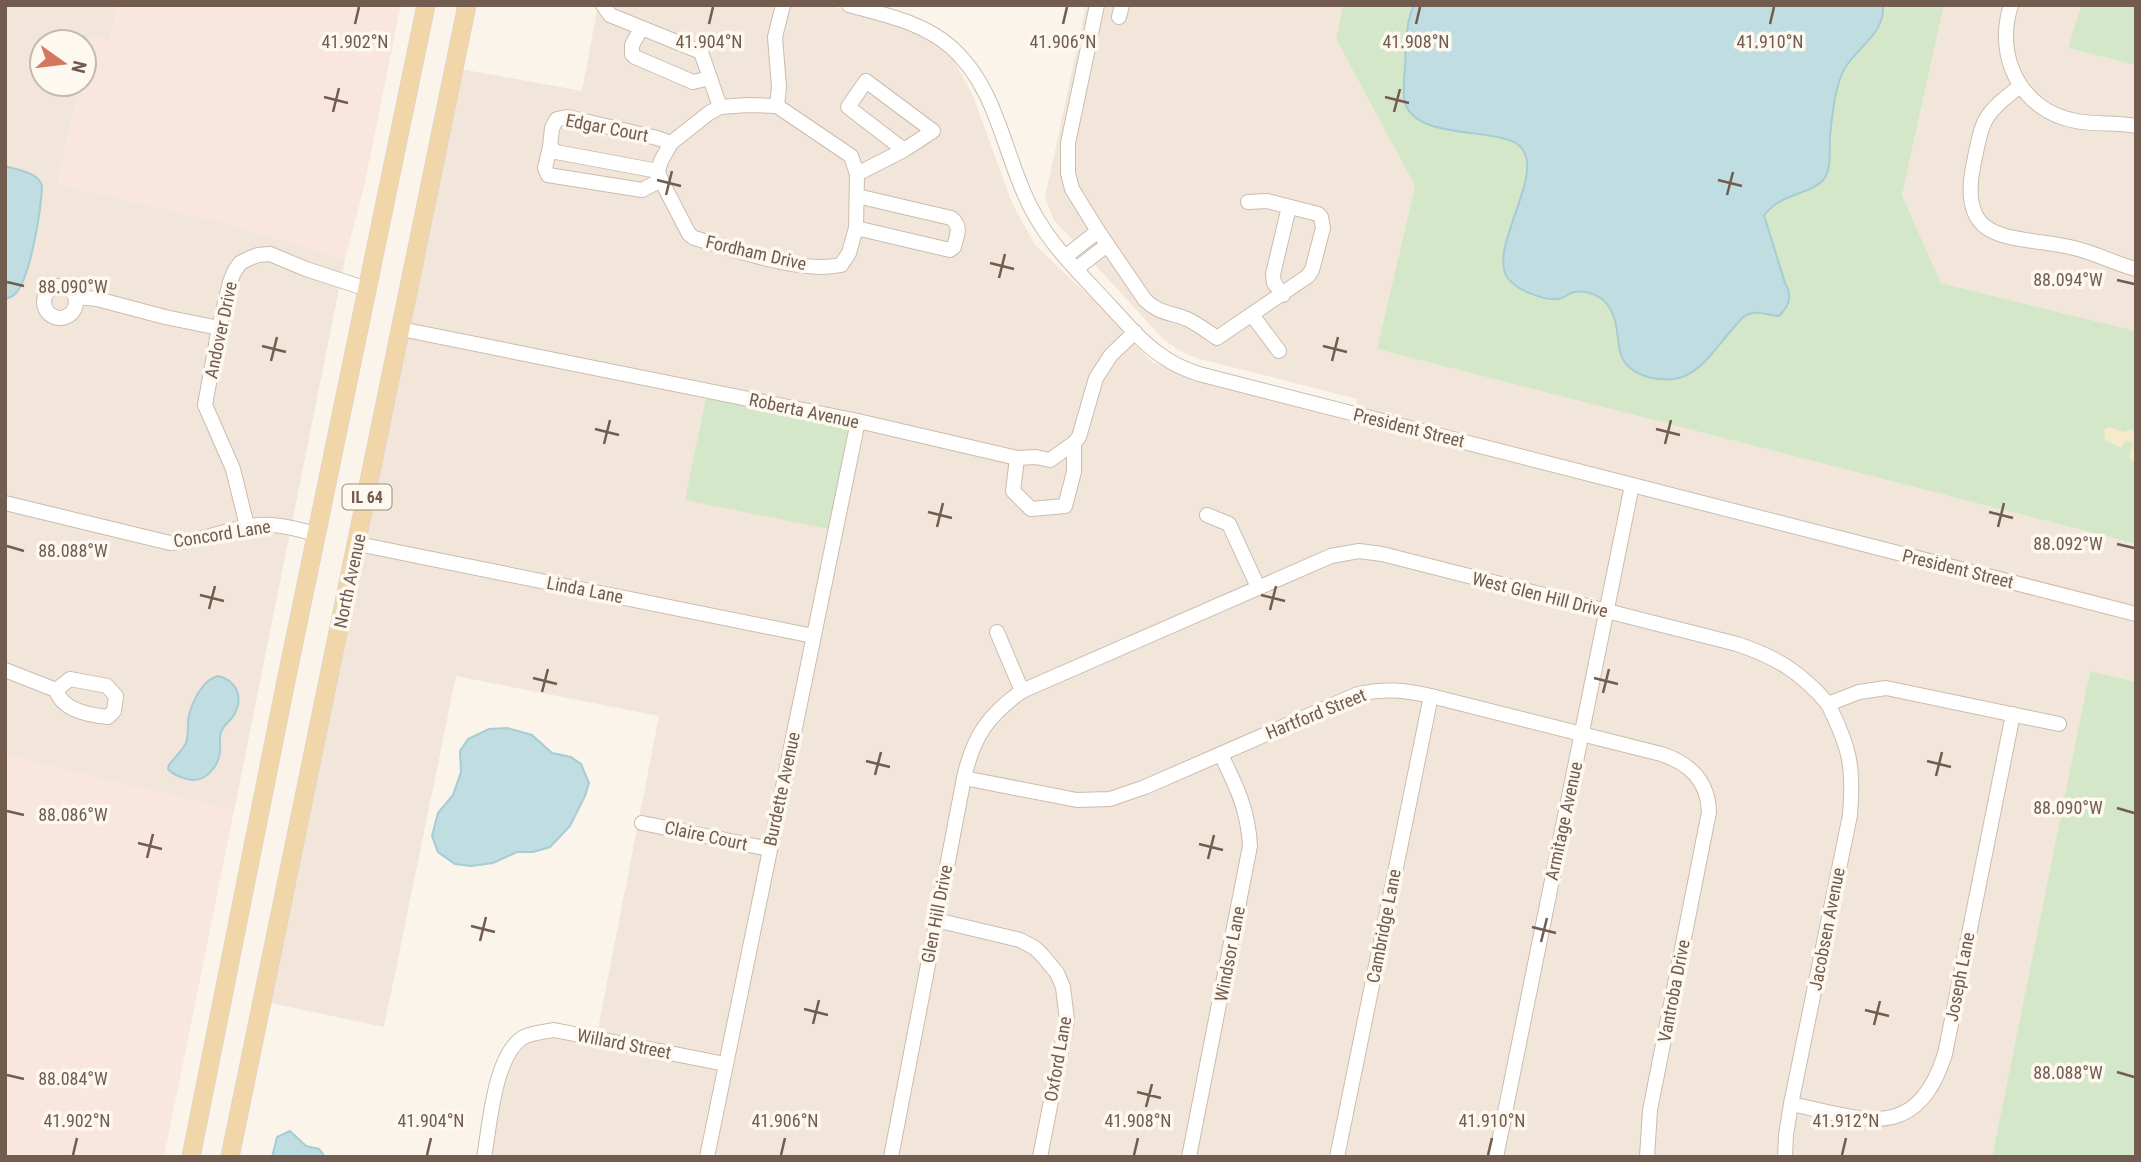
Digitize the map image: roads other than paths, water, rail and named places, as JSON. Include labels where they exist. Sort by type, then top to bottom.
[{"type":"main road","name":"IL 64","points":[[191,1157],[426,5]]},
{"type":"main road","name":"North Avenue","points":[[230,1157],[467,5]]},
{"type":"street","points":[[603,5],[610,15],[701,52],[720,107]]},
{"type":"street","points":[[777,106],[779,87],[775,37],[783,5]]},
{"type":"street","name":"President Street","points":[[849,5],[920,27],[940,38],[961,56],[984,88],[1032,210],[1043,231],[1135,332],[1165,359],[1199,374],[2136,614]]},
{"type":"street","points":[[1097,5],[1066,158],[1072,188],[1145,300],[1161,312],[1188,320],[1217,338],[1308,276],[1312,270],[1324,222],[1318,214],[1267,201],[1248,202]]},
{"type":"street","points":[[2011,5],[2005,40],[2008,58],[2019,87],[2046,110],[2064,118],[2136,127]]},
{"type":"street","points":[[641,29],[632,46],[632,54],[635,57],[693,82],[710,78]]},
{"type":"street","points":[[550,147],[545,168],[548,175],[642,190],[659,176],[671,143],[720,107],[777,106],[851,156],[857,174],[904,150],[933,131],[866,81],[848,107],[904,150]]},
{"type":"street","points":[[2019,87],[1995,106],[1983,123],[1969,183],[1971,203],[1978,218],[1991,231],[2008,238],[2077,248],[2136,270]]},
{"type":"street","name":"Edgar Court","points":[[659,176],[556,152],[550,147],[552,128],[557,119],[567,117],[671,143]]},
{"type":"street","name":"Fordham Drive","points":[[659,176],[689,234],[694,238],[795,264],[827,268],[841,265],[849,253],[856,228],[857,174]]},
{"type":"street","points":[[856,228],[950,250],[954,247],[959,227],[951,218],[857,196]]},
{"type":"street","points":[[1283,295],[1274,283],[1273,274],[1289,207]]},
{"type":"street","points":[[1065,257],[1098,231]]},
{"type":"street","points":[[1076,269],[1108,245]]},
{"type":"street","name":"Andover Drive","points":[[247,526],[233,469],[205,405],[219,328],[234,272],[240,263],[258,255],[270,254],[367,289]]},
{"type":"street","points":[[76,297],[97,299],[219,328]]},
{"type":"street","points":[[1252,315],[1279,351]]},
{"type":"street","name":"Roberta Avenue","points":[[401,328],[858,421],[1017,458],[1036,457],[1050,460],[1074,443]]},
{"type":"street","points":[[1017,458],[1013,491],[1031,509],[1065,506],[1074,472],[1074,443],[1082,430],[1090,392],[1111,355],[1135,332]]},
{"type":"street","name":"Burdette Avenue","points":[[707,1157],[858,421]]},
{"type":"street","name":"Armitage Avenue","points":[[1496,1157],[1632,485]]},
{"type":"street","name":"Concord Lane","points":[[5,503],[170,543],[197,541],[247,526],[281,525],[316,534]]},
{"type":"street","points":[[1207,515],[1229,524],[1258,587]]},
{"type":"street","name":"Linda Lane","points":[[358,544],[813,636]]},
{"type":"street","name":"West Glen Hill Drive","points":[[1021,691],[1331,555],[1369,552],[1737,644],[1772,657],[1802,677],[1828,704]]},
{"type":"street","points":[[997,632],[1021,691]]},
{"type":"street","points":[[5,670],[55,690]]},
{"type":"street","points":[[1828,704],[1859,692],[1886,688],[2059,724]]},
{"type":"street","name":"Hartford Street","points":[[964,778],[1077,800],[1110,799],[1221,755],[1358,694],[1396,689],[1661,754],[1684,763],[1699,777],[1705,790],[1709,803],[1707,827]]},
{"type":"street","name":"Glen Hill Drive","points":[[891,1157],[964,778],[983,727],[1001,706],[1021,691]]},
{"type":"street","name":"Cambridge Lane","points":[[1337,1157],[1431,696]]},
{"type":"street","name":"Jacobsen Avenue","points":[[1785,1157],[1791,1104],[1851,802],[1852,771],[1848,750],[1828,704]]},
{"type":"street","name":"Joseph Lane","points":[[1791,1104],[1860,1118],[1887,1118],[1912,1109],[1931,1088],[1945,1054],[2013,714]]},
{"type":"street","name":"Windsor Lane","points":[[1189,1157],[1250,846],[1244,805],[1221,755]]},
{"type":"street","name":"Claire Court","points":[[642,823],[769,849]]},
{"type":"street","name":"Vantroba Drive","points":[[1647,1157],[1652,1100],[1707,827]]},
{"type":"street","name":"Oxford Lane","points":[[936,920],[1020,940],[1043,956],[1063,987],[1068,1010],[1067,1020],[1040,1157]]},
{"type":"street","name":"Willard Street","points":[[484,1157],[501,1066],[512,1047],[531,1034],[554,1030],[725,1064]]},
{"type":"water","points":[[1414,5],[1883,5],[1880,24],[1850,60],[1839,83],[1834,101],[1827,175],[1814,187],[1781,201],[1764,215],[1789,293],[1789,301],[1779,316],[1756,313],[1745,316],[1700,366],[1689,374],[1664,380],[1648,377],[1626,364],[1621,356],[1613,315],[1600,298],[1578,292],[1559,299],[1546,298],[1531,294],[1511,282],[1503,264],[1509,232],[1526,178],[1527,163],[1523,150],[1508,140],[1430,125],[1409,111],[1404,99],[1404,83],[1407,28]]},
{"type":"water","points":[[5,166],[32,175],[42,186],[37,226],[26,274],[15,294],[5,299]]},
{"type":"water","points":[[218,676],[233,685],[239,700],[234,715],[221,733],[219,758],[213,769],[204,777],[193,780],[179,777],[168,769],[169,765],[186,743],[189,715],[196,698],[207,682]]},
{"type":"water","points":[[507,728],[532,735],[552,753],[571,757],[581,764],[589,783],[585,796],[570,826],[550,847],[533,852],[517,852],[493,863],[471,866],[455,864],[438,852],[432,836],[438,813],[453,795],[461,772],[460,751],[468,739],[489,729]]},
{"type":"water","points":[[290,1131],[306,1146],[319,1149],[325,1157],[272,1157],[277,1137]]}]
